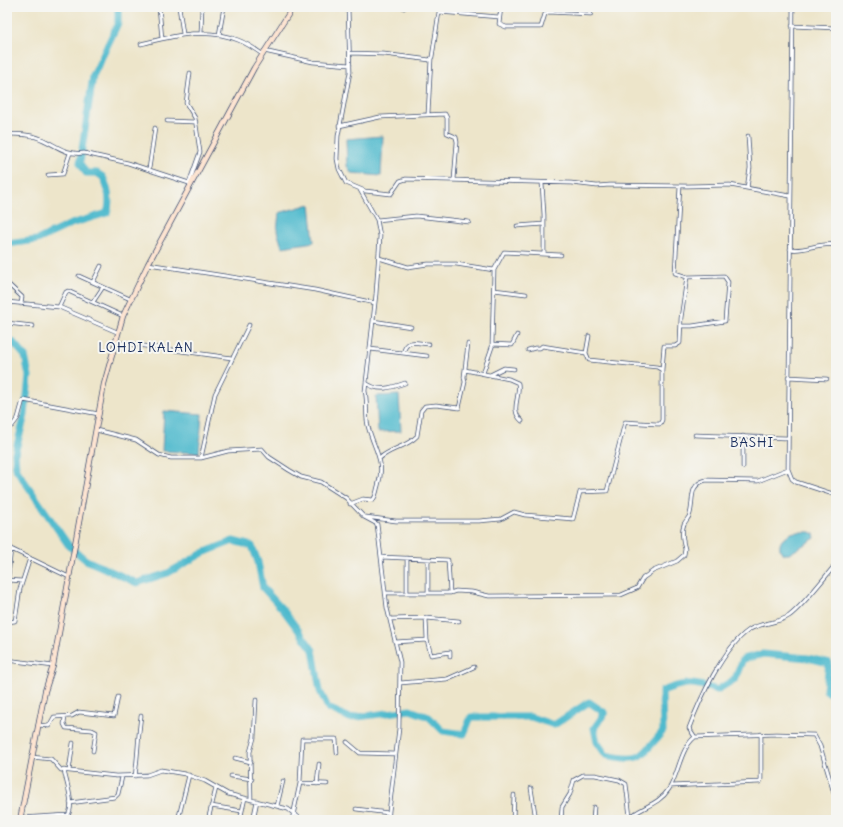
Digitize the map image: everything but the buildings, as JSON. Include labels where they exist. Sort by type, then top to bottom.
[{"type":"street","points":[[159,7],[162,39]]},
{"type":"street","points":[[179,7],[183,34]]},
{"type":"street","points":[[201,33],[202,7]]},
{"type":"street","points":[[219,35],[224,7]]},
{"type":"street","points":[[64,770],[70,803],[68,816],[56,818],[20,819],[45,691],[53,666],[76,534],[99,414],[117,332],[130,299],[148,264],[263,52],[293,7]]},
{"type":"street","points":[[348,7],[350,65],[348,87],[339,126],[337,147],[339,169],[346,183],[360,190],[388,195],[394,192],[397,184],[402,179],[598,186],[610,184],[680,186],[722,184],[790,196]]},
{"type":"street","points":[[501,7],[499,24],[502,27],[533,28],[543,26],[545,14],[548,12],[591,14]]},
{"type":"street","points":[[793,7],[795,26],[793,155],[790,196],[787,438],[788,469],[792,479],[796,482],[836,495]]},
{"type":"street","points":[[428,114],[431,59],[438,12],[499,17]]},
{"type":"street","points":[[795,26],[836,28]]},
{"type":"street","points":[[141,44],[162,39],[165,40],[183,34],[201,33],[219,35],[240,41],[263,52],[313,62],[350,65]]},
{"type":"street","points":[[350,53],[384,54],[428,61],[431,59]]},
{"type":"street","points":[[190,73],[186,103],[193,112],[196,122],[200,155],[188,183],[190,188]]},
{"type":"street","points":[[339,126],[380,118],[428,114],[446,115],[446,133],[456,139],[454,180]]},
{"type":"street","points":[[167,121],[196,122]]},
{"type":"street","points":[[7,125],[7,134],[36,137],[58,149],[70,153],[84,153],[149,169],[188,183]]},
{"type":"street","points":[[149,169],[155,128]]},
{"type":"street","points":[[746,188],[750,168],[748,136]]},
{"type":"street","points":[[48,175],[63,174],[70,153]]},
{"type":"street","points":[[542,183],[544,254]]},
{"type":"street","points":[[680,186],[675,271],[677,275],[687,277],[727,277],[728,282],[727,317],[725,321],[692,326],[681,326]]},
{"type":"street","points":[[350,504],[363,499],[373,500],[377,495],[381,478],[380,458],[368,424],[366,383],[375,304],[380,236],[377,220],[360,190]]},
{"type":"street","points":[[377,220],[416,216],[469,222]]},
{"type":"street","points":[[517,226],[544,224]]},
{"type":"street","points":[[790,249],[800,249],[825,244],[836,245]]},
{"type":"street","points":[[483,373],[492,345],[494,270],[504,252],[561,255]]},
{"type":"street","points":[[379,258],[408,267],[428,264],[456,264],[494,270]]},
{"type":"street","points":[[148,264],[315,290],[375,304]]},
{"type":"street","points":[[93,282],[101,266]]},
{"type":"street","points":[[79,276],[130,299]]},
{"type":"street","points":[[364,517],[378,517],[396,520],[479,521],[501,519],[514,512],[526,515],[573,519],[580,492],[607,492],[625,422],[657,424],[662,422],[662,370],[664,346],[679,344],[687,277]]},
{"type":"street","points":[[7,283],[22,297],[21,304]]},
{"type":"street","points":[[93,302],[103,287]]},
{"type":"street","points":[[494,290],[526,294]]},
{"type":"street","points":[[59,307],[67,291],[123,316]]},
{"type":"street","points":[[7,302],[59,307],[117,332]]},
{"type":"street","points":[[373,321],[411,327]]},
{"type":"street","points":[[7,322],[33,326]]},
{"type":"street","points":[[201,458],[214,398],[249,325]]},
{"type":"street","points":[[492,345],[495,343],[512,345],[516,335]]},
{"type":"street","points":[[589,336],[586,353],[589,360],[657,367],[662,370]]},
{"type":"street","points":[[114,342],[232,358]]},
{"type":"street","points":[[403,353],[405,345],[408,343],[429,344]]},
{"type":"street","points":[[380,458],[387,452],[410,442],[417,436],[421,411],[425,406],[432,405],[459,408],[465,382],[468,344]]},
{"type":"street","points":[[528,350],[540,348],[542,346],[586,353]]},
{"type":"street","points":[[370,349],[427,356]]},
{"type":"street","points":[[490,375],[504,368],[514,369]]},
{"type":"street","points":[[465,370],[483,373],[518,383],[515,411],[517,417],[522,421]]},
{"type":"street","points":[[788,377],[826,379]]},
{"type":"street","points":[[366,383],[372,388],[381,389],[405,383]]},
{"type":"street","points":[[7,426],[15,424],[22,401],[25,400],[99,414]]},
{"type":"street","points":[[96,430],[136,440],[159,455],[170,458],[201,458],[228,451],[262,449],[269,457],[289,470],[301,477],[320,482],[346,498],[350,504],[364,517],[375,522],[378,526],[385,593],[400,662],[399,728],[388,820]]},
{"type":"street","points":[[695,435],[787,438]]},
{"type":"street","points":[[743,436],[743,467]]},
{"type":"street","points":[[385,593],[467,591],[490,596],[590,596],[621,595],[629,593],[637,588],[643,578],[660,568],[677,561],[684,555],[685,549],[683,544],[683,528],[690,514],[692,493],[699,483],[706,480],[758,481],[788,469]]},
{"type":"street","points":[[7,547],[69,577]]},
{"type":"street","points":[[7,586],[9,584],[11,548]]},
{"type":"street","points":[[381,557],[448,560],[450,592]]},
{"type":"street","points":[[7,622],[15,621],[22,581],[30,558]]},
{"type":"street","points":[[406,558],[407,592]]},
{"type":"street","points":[[428,560],[428,592]]},
{"type":"street","points":[[695,737],[689,728],[702,698],[728,652],[744,634],[757,626],[788,616],[836,564]]},
{"type":"street","points":[[9,580],[22,581]]},
{"type":"street","points":[[390,619],[426,618],[459,621]]},
{"type":"street","points":[[426,618],[427,640],[431,655],[450,652],[450,657]]},
{"type":"street","points":[[395,642],[427,640]]},
{"type":"street","points":[[7,660],[53,666]]},
{"type":"street","points":[[400,683],[446,679],[474,667]]},
{"type":"street","points":[[38,725],[49,726],[54,717],[72,716],[79,712],[114,716],[118,697]]},
{"type":"street","points":[[251,800],[251,762],[256,700]]},
{"type":"street","points":[[135,776],[138,756],[136,746],[141,716]]},
{"type":"street","points":[[65,717],[64,724],[66,728],[95,731],[96,734],[93,751]]},
{"type":"street","points":[[670,786],[760,782],[761,734]]},
{"type":"street","points":[[627,820],[664,795],[670,786],[684,751],[690,741],[695,737],[761,734],[806,734],[816,737],[836,800]]},
{"type":"street","points":[[292,820],[300,783],[302,739],[336,739],[338,742],[337,753]]},
{"type":"street","points":[[347,742],[360,753],[396,754]]},
{"type":"street","points":[[69,771],[73,743]]},
{"type":"street","points":[[31,757],[51,759],[59,768],[69,771],[135,776],[147,775],[161,770],[189,775],[228,794],[277,806],[293,813],[302,820]]},
{"type":"street","points":[[235,758],[251,762]]},
{"type":"street","points":[[317,784],[319,764]]},
{"type":"street","points":[[561,820],[562,807],[570,794],[574,780],[586,774],[619,780],[626,784],[630,817]]},
{"type":"street","points":[[178,820],[189,775]]},
{"type":"street","points":[[70,803],[115,797],[118,794],[122,776]]},
{"type":"street","points":[[231,776],[252,779]]},
{"type":"street","points":[[277,806],[283,781]]},
{"type":"street","points":[[300,783],[327,784]]},
{"type":"street","points":[[208,820],[216,788]]},
{"type":"street","points":[[531,788],[536,820]]},
{"type":"street","points":[[513,820],[514,795]]},
{"type":"street","points":[[240,820],[245,798]]},
{"type":"street","points":[[253,820],[257,801]]},
{"type":"street","points":[[211,806],[242,811]]},
{"type":"street","points":[[593,820],[594,807]]},
{"type":"street","points":[[356,809],[389,813]]},
{"type":"water","points":[[383,136],[381,176],[351,173],[347,166],[346,139]]},
{"type":"water","points":[[310,204],[314,242],[282,247],[277,231],[279,213]]},
{"type":"water","points":[[399,395],[401,431],[378,432],[376,396]]},
{"type":"water","points":[[164,411],[202,414],[199,453],[162,451]]},
{"type":"water","points":[[795,532],[811,532],[814,534],[815,538],[789,554],[783,554],[780,543],[785,537]]},
{"type":"waterway","points":[[7,244],[37,240],[71,224],[107,213],[109,204],[103,177],[97,173],[86,173],[80,163],[93,76],[118,23],[118,7]]},
{"type":"waterway","points":[[7,341],[13,342],[25,356],[29,376],[25,415],[15,453],[16,469],[69,546],[86,560],[137,583],[168,573],[203,553],[233,541],[252,546],[258,562],[263,588],[284,611],[313,650],[320,691],[328,708],[350,718],[410,710],[429,717],[443,731],[464,734],[471,717],[531,717],[554,725],[589,702],[605,713],[594,728],[597,742],[606,755],[634,758],[644,753],[663,731],[662,691],[684,684],[702,685],[717,690],[735,679],[743,659],[763,654],[808,658],[829,663],[826,690],[836,698]]},
{"type":"district","name":"LOHDI KALAN","points":[[146,347]]},
{"type":"district","name":"BASHI","points":[[752,442]]}]
